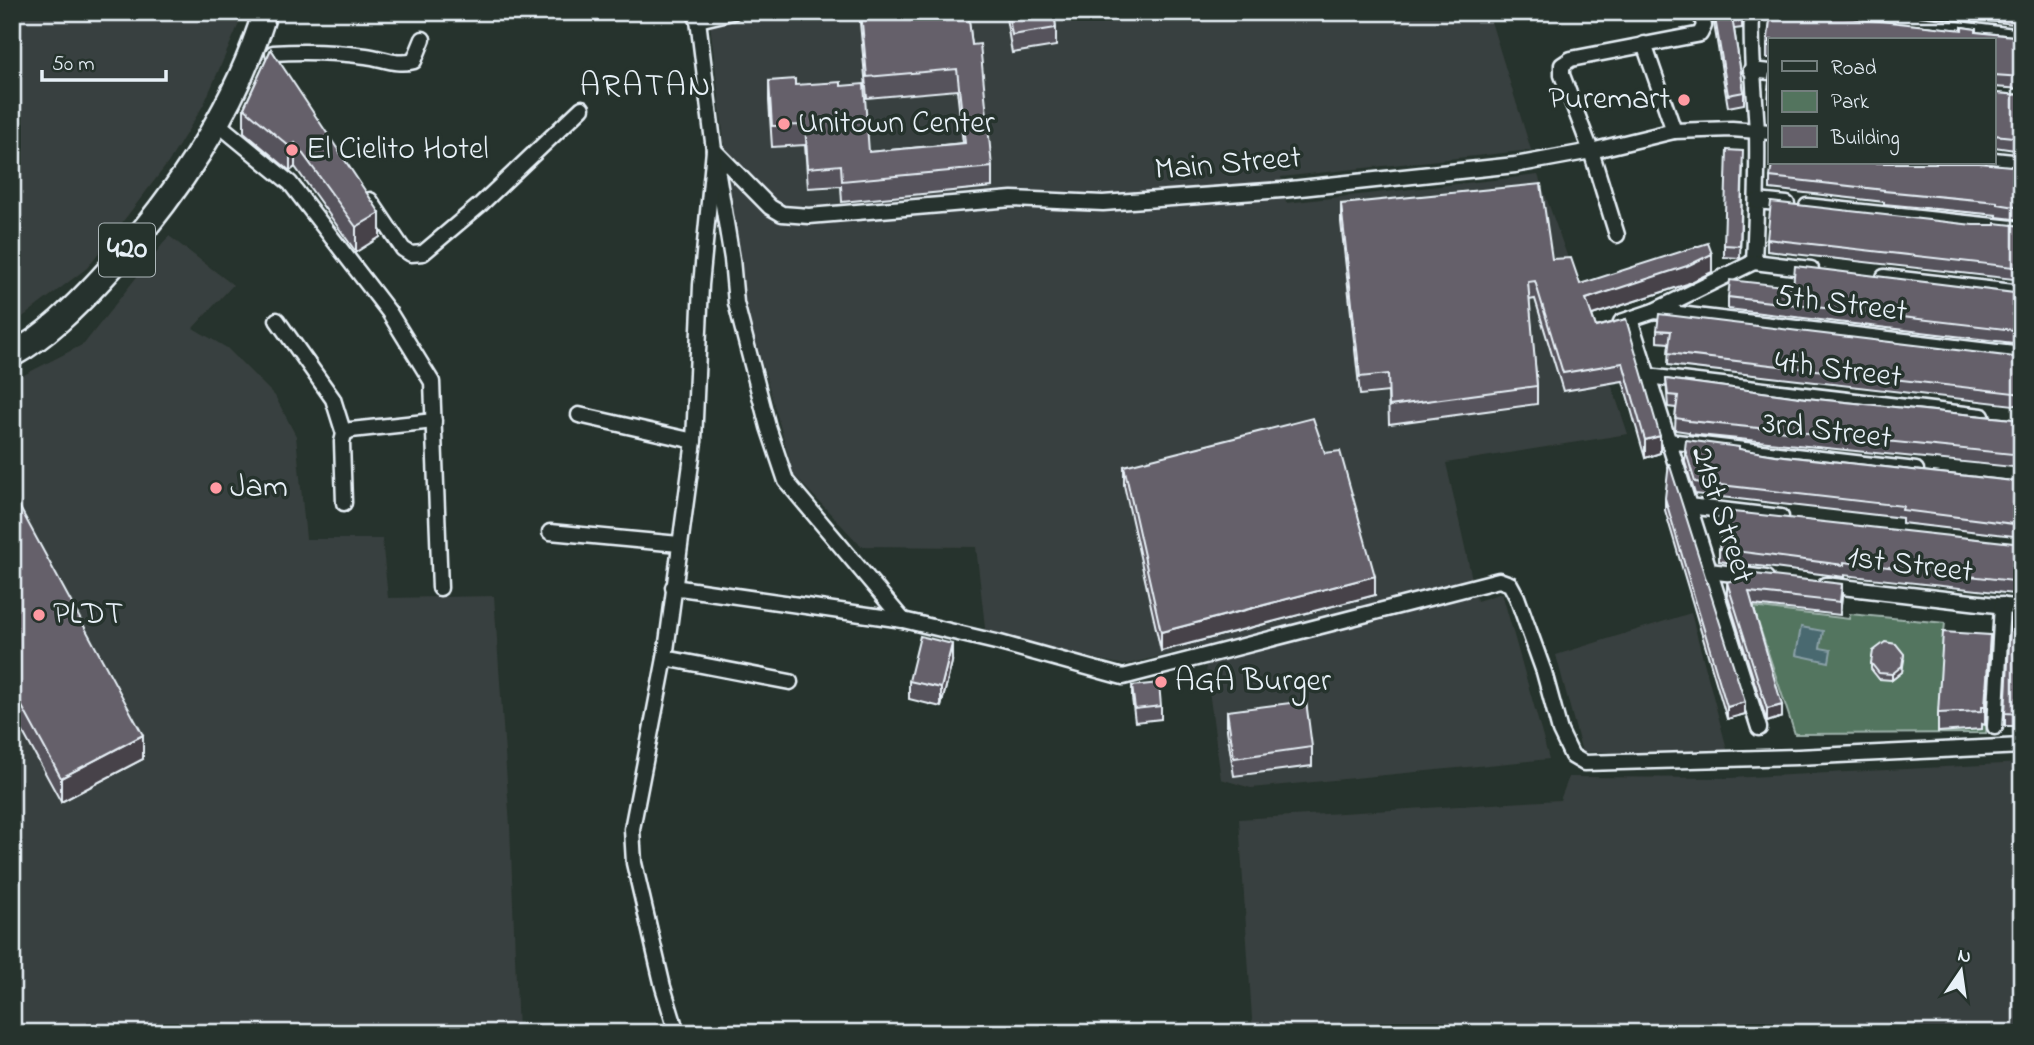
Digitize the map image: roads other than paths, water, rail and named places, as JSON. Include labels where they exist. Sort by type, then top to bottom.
[{"type":"main road","name":"420","points":[[12,355],[79,302],[143,232],[217,123],[269,54],[265,12]]},
{"type":"street","points":[[732,12],[695,16],[713,150],[732,259],[736,303],[768,428],[786,481],[903,620]]},
{"type":"street","points":[[1617,236],[1591,151],[1562,75],[1562,65],[1571,59],[1700,34],[1704,26],[1702,12]]},
{"type":"street","points":[[1752,12],[1751,70],[1763,131],[1754,262]]},
{"type":"street","points":[[1822,12],[2022,37]]},
{"type":"street","points":[[269,54],[308,51],[337,53],[369,56],[404,64],[414,61],[423,38]]},
{"type":"street","points":[[1644,44],[1674,131]]},
{"type":"street","points":[[1751,70],[1768,72]]},
{"type":"street","points":[[365,191],[402,249],[411,254],[423,253],[481,204],[582,108]]},
{"type":"street","points":[[217,123],[290,183],[389,312],[432,382],[440,588]]},
{"type":"street","name":"Main Street","points":[[713,150],[770,207],[782,214],[796,216],[1012,199],[1103,204],[1282,190],[1515,165],[1591,151],[1674,131],[1763,131]]},
{"type":"street","points":[[677,1033],[663,987],[634,863],[632,829],[665,658],[694,441],[701,285],[713,150]]},
{"type":"street","points":[[1996,160],[2022,163]]},
{"type":"street","points":[[1757,201],[2022,229]]},
{"type":"street","points":[[1611,325],[1654,311],[1754,262],[1830,271]]},
{"type":"street","points":[[1871,276],[2022,293]]},
{"type":"street","name":"5th Street","points":[[1654,311],[2022,355]]},
{"type":"street","name":"21st Street","points":[[1630,319],[1759,728]]},
{"type":"street","points":[[277,320],[333,400],[345,434]]},
{"type":"street","name":"4th Street","points":[[1647,376],[1994,417]]},
{"type":"street","points":[[579,415],[694,441]]},
{"type":"street","points":[[344,503],[342,442],[345,434],[351,430],[434,421]]},
{"type":"street","name":"3rd Street","points":[[1668,441],[1926,471]]},
{"type":"street","points":[[1688,506],[1795,519]]},
{"type":"street","points":[[550,532],[679,544]]},
{"type":"street","points":[[1709,571],[1777,579]]},
{"type":"street","points":[[673,587],[903,620],[1123,677],[1499,580],[1510,584],[1517,597],[1544,672],[1560,731],[1572,756],[1584,763],[1798,757],[2022,746]]},
{"type":"street","name":"1st Street","points":[[1804,582],[2022,608]]},
{"type":"street","points":[[1996,727],[2002,606]]},
{"type":"street","points":[[665,658],[790,682]]},
{"type":"water","points":[[1801,627],[1823,631],[1820,648],[1831,650],[1829,662],[1796,655]]},
{"type":"place","name":"Puremart","points":[[1684,100]]},
{"type":"place","name":"Unitown Center","points":[[784,124]]},
{"type":"place","name":"El Cielito Hotel","points":[[292,150]]},
{"type":"place","name":"Jam","points":[[216,488]]},
{"type":"place","name":"PLDT","points":[[39,615]]},
{"type":"place","name":"AGA Burger","points":[[1161,682]]},
{"type":"district","name":"ARATAN","points":[[646,87]]}]
